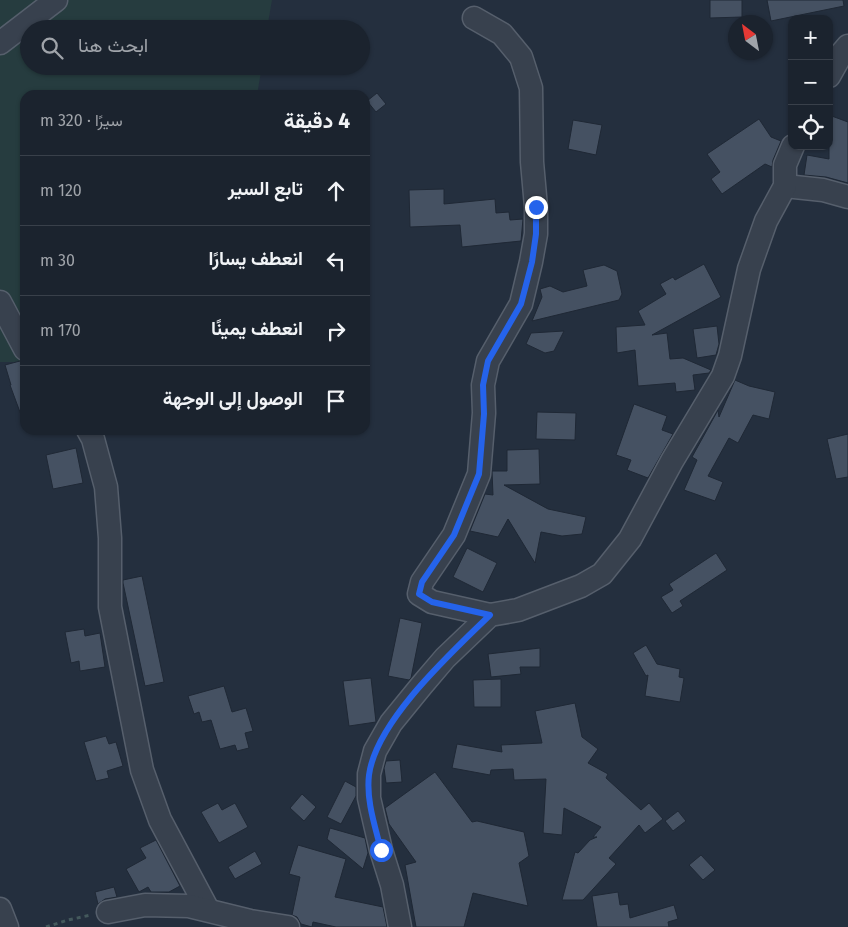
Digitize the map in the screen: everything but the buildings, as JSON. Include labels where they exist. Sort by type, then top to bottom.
[{"type":"street","points":[[30,20],[56,0]]},
{"type":"street","points":[[474,18],[502,34],[520,57],[531,88],[532,162],[536,234],[532,262],[521,304],[488,361],[483,385],[484,414],[479,474],[454,535],[422,582],[419,594],[432,602],[490,615],[518,610],[581,586],[602,574],[630,539],[672,461],[722,376],[730,356],[750,269],[766,221],[785,186],[785,165],[791,150]]},
{"type":"street","points":[[0,43],[20,28]]},
{"type":"street","points":[[833,69],[848,46]]},
{"type":"street","points":[[785,186],[822,190],[848,197]]},
{"type":"street","points":[[0,302],[20,340]]},
{"type":"street","points":[[91,435],[106,487],[110,538],[110,607],[142,770],[160,820],[208,910]]},
{"type":"street","points":[[400,927],[392,885],[381,850],[369,798],[369,774],[375,751],[391,723],[422,685],[445,658],[490,615]]},
{"type":"street","points":[[108,912],[145,905],[190,906],[250,921],[288,927]]},
{"type":"street","points":[[0,909],[7,927]]},
{"type":"path","points":[[46,927],[68,920],[108,912]]},
{"type":"green space","points":[[0,0],[272,0],[269,20],[20,20],[20,75],[260,75],[258,90],[20,90],[20,362],[0,362]]},
{"type":"route","points":[[381,850],[369,798],[369,774],[375,751],[391,723],[422,685],[445,658],[490,615],[432,602],[419,594],[422,582],[454,535],[479,474],[484,414],[483,385],[488,361],[521,304],[532,262],[536,234],[536,207]]}]
